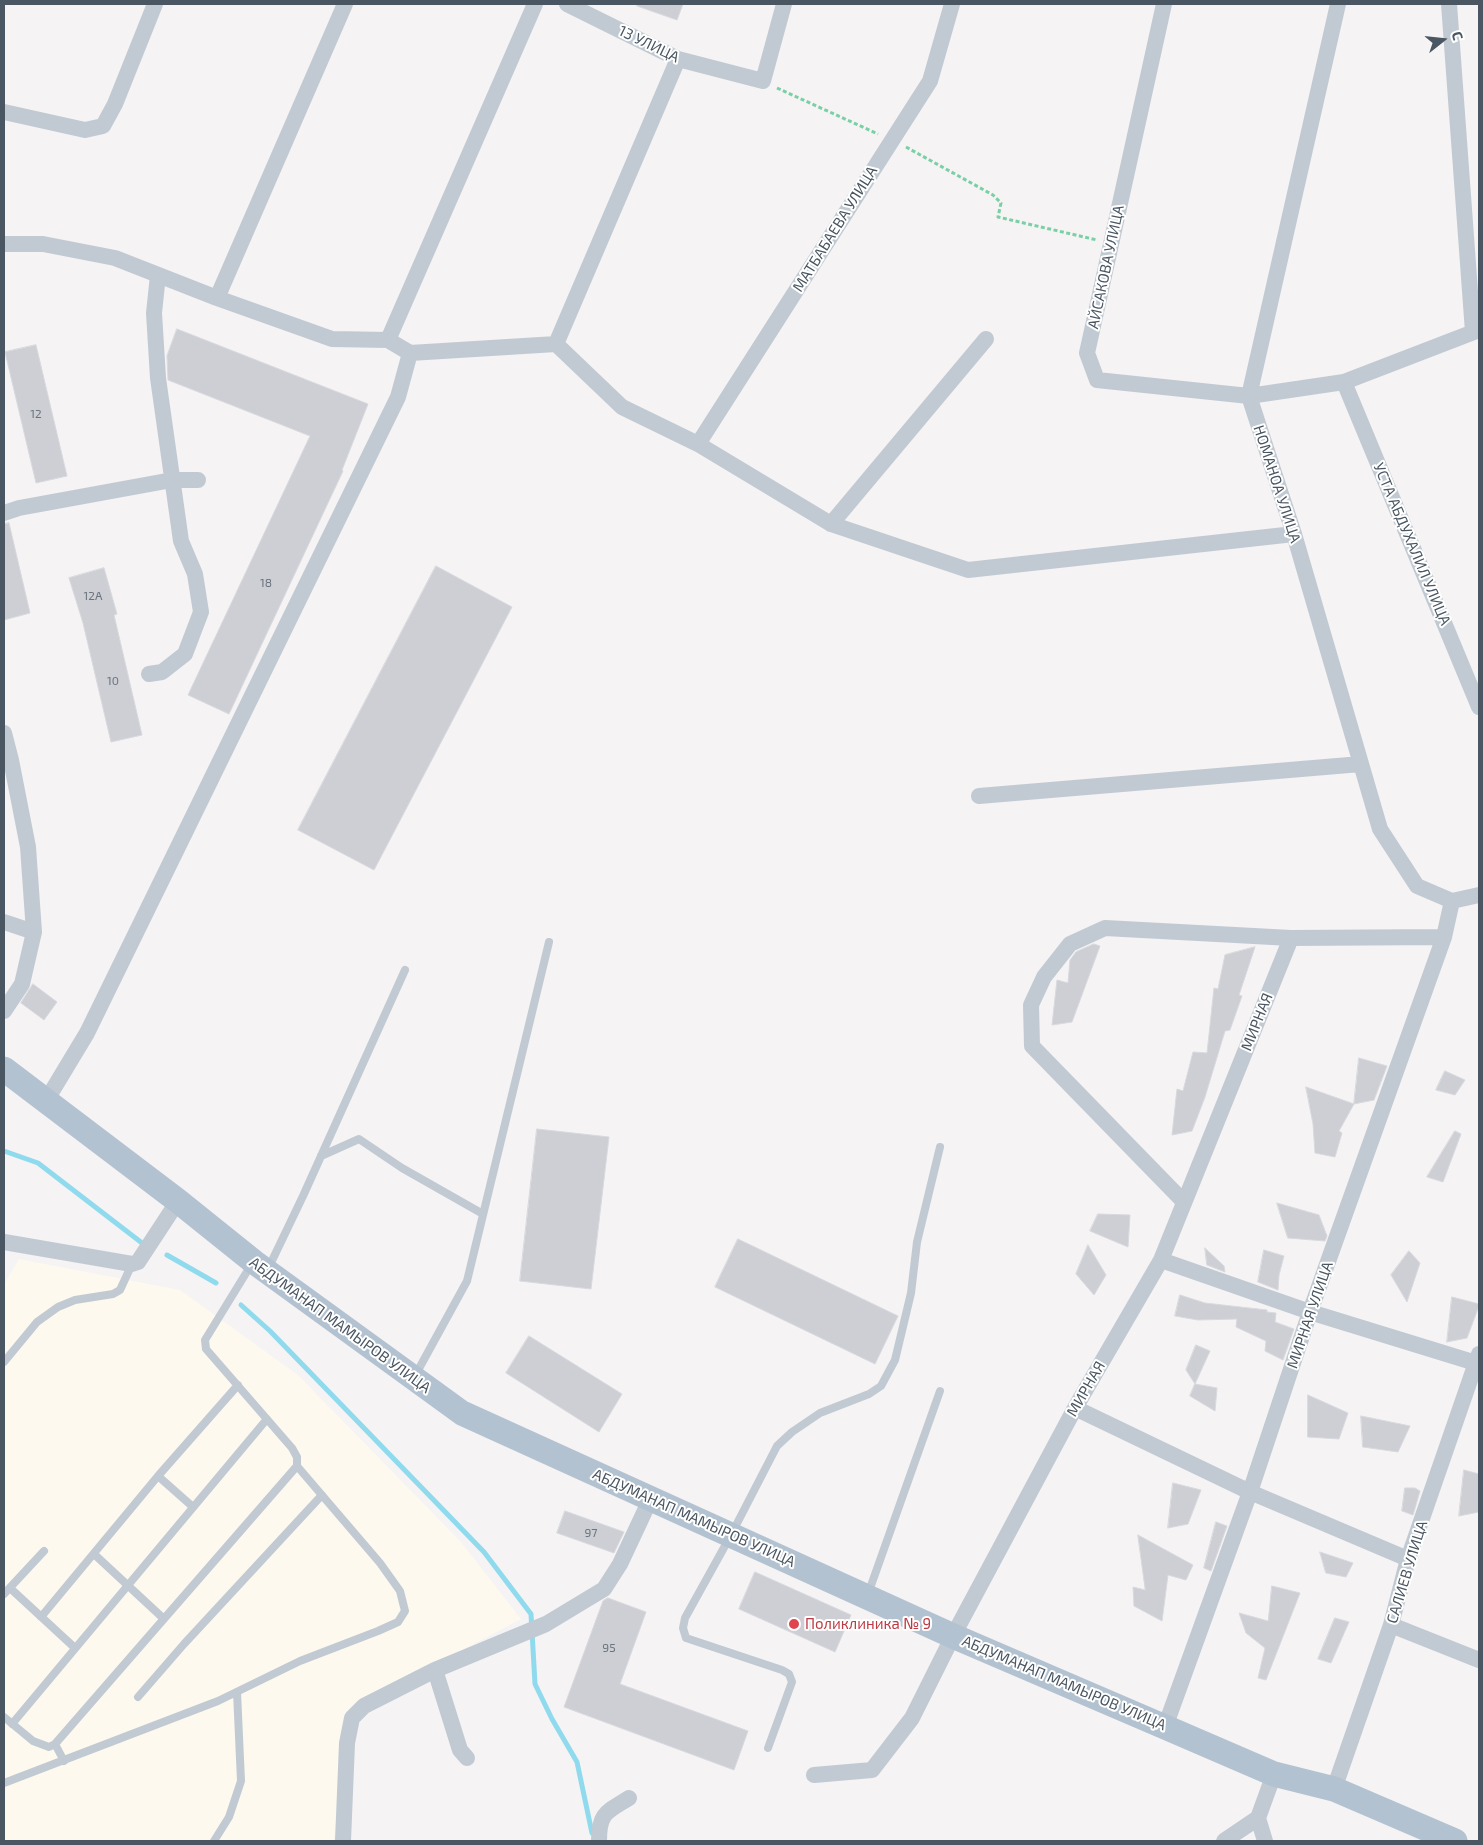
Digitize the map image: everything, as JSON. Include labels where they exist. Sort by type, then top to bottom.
[{"type":"main road","name":"АБДУМАНАП МАМЫРОВ УЛИЦА","points":[[4,1069],[178,1201],[260,1266],[462,1413],[953,1636],[1274,1774],[1334,1790],[1455,1841]]},
{"type":"street","points":[[4,112],[85,130],[103,126],[115,104],[155,4]]},
{"type":"street","points":[[217,298],[345,4]]},
{"type":"street","points":[[388,340],[535,4]]},
{"type":"street","name":"13 УЛИЦА","points":[[567,4],[678,59],[763,81]]},
{"type":"street","points":[[763,81],[784,4]]},
{"type":"street","name":"МАТБАБАЕВА УЛИЦА","points":[[698,444],[930,81],[952,4]]},
{"type":"street","name":"АЙСАКОВА УЛИЦА","points":[[1164,4],[1087,354],[1097,380],[1249,396]]},
{"type":"street","points":[[1338,4],[1249,396],[1344,382],[1476,331],[1449,4]]},
{"type":"street","points":[[556,344],[678,59]]},
{"type":"street","points":[[4,244],[43,244],[115,258],[217,298],[332,339],[388,340],[410,353],[556,344],[622,407],[698,444],[831,524],[968,570],[1294,534]]},
{"type":"street","points":[[149,674],[162,672],[185,654],[201,612],[194,574],[181,541],[158,378],[154,313],[158,275]]},
{"type":"street","points":[[831,524],[986,339]]},
{"type":"street","points":[[46,1101],[87,1033],[390,415],[398,397],[410,353]]},
{"type":"street","name":"УСТА АБДУХАЛИЛ УЛИЦА","points":[[1344,382],[1479,706]]},
{"type":"street","name":"НОМАНОА УЛИЦА","points":[[1249,396],[1294,534],[1380,829],[1417,886],[1452,901]]},
{"type":"street","points":[[4,514],[19,508],[172,480],[198,480]]},
{"type":"street","points":[[4,733],[7,760],[28,847],[34,932],[22,984],[4,1011]]},
{"type":"street","points":[[979,796],[1361,764]]},
{"type":"street","points":[[1452,901],[1479,895]]},
{"type":"street","name":"МИРНАЯ УЛИЦА","points":[[1165,1727],[1250,1492],[1310,1312],[1444,938],[1452,901]]},
{"type":"street","points":[[4,922],[34,932]]},
{"type":"street","points":[[1184,1202],[1032,1046],[1031,1004],[1044,977],[1070,944],[1105,928],[1291,938],[1444,938]]},
{"type":"street","name":"МИРНАЯ","points":[[814,1776],[872,1770],[912,1718],[953,1636],[1075,1408],[1161,1260],[1291,938]]},
{"type":"street","points":[[4,1242],[132,1264],[138,1262],[178,1201]]},
{"type":"street","points":[[1161,1260],[1310,1312],[1478,1360]]},
{"type":"street","name":"САЛИЕВ УЛИЦА","points":[[1334,1790],[1391,1625],[1408,1559],[1478,1360]]},
{"type":"street","points":[[1075,1408],[1250,1492],[1408,1559]]},
{"type":"street","points":[[343,1841],[347,1743],[352,1718],[364,1706],[435,1670],[546,1624],[604,1588],[620,1564],[650,1500]]},
{"type":"street","points":[[1391,1625],[1479,1660]]},
{"type":"street","points":[[435,1670],[460,1750],[467,1758]]},
{"type":"street","points":[[1264,1841],[1258,1818],[1274,1774]]},
{"type":"street","points":[[599,1841],[599,1829],[605,1814],[629,1798]]},
{"type":"street","points":[[1224,1841],[1258,1818]]},
{"type":"lane","points":[[414,1378],[466,1281],[549,942]]},
{"type":"lane","points":[[4,1783],[218,1701],[300,1661],[398,1622],[406,1611],[400,1591],[380,1563],[297,1466],[297,1457],[292,1448],[206,1349],[204,1340],[260,1266],[321,1156],[405,970]]},
{"type":"lane","points":[[321,1156],[359,1139],[402,1168],[483,1214]]},
{"type":"lane","points":[[768,1748],[792,1682],[788,1674],[782,1670],[686,1638],[683,1628],[685,1618],[732,1535],[777,1446],[792,1432],[820,1413],[860,1398],[881,1386],[895,1360],[911,1293],[917,1242],[940,1147]]},
{"type":"lane","points":[[4,1362],[38,1322],[58,1307],[74,1300],[113,1294],[120,1290],[132,1264]]},
{"type":"lane","points":[[41,1617],[158,1476],[238,1385]]},
{"type":"lane","points":[[867,1596],[940,1391]]},
{"type":"lane","points":[[12,1724],[267,1419]]},
{"type":"lane","points":[[4,1717],[41,1745],[49,1747],[55,1744],[297,1466]]},
{"type":"lane","points":[[158,1476],[194,1507]]},
{"type":"lane","points":[[138,1698],[184,1644],[322,1495]]},
{"type":"lane","points":[[44,1552],[7,1591],[41,1617],[75,1648]]},
{"type":"lane","points":[[94,1554],[164,1619]]},
{"type":"lane","points":[[214,1841],[229,1817],[241,1781],[237,1692]]},
{"type":"lane","points":[[55,1744],[64,1761]]},
{"type":"path","points":[[763,81],[882,136]]},
{"type":"path","points":[[899,144],[993,195],[1001,203],[998,217],[1112,243]]},
{"type":"shaded area","points":[[19,1259],[180,1290],[298,1375],[461,1542],[521,1619],[346,1712],[334,1841],[4,1841],[4,1284]]},
{"type":"building","points":[[638,4],[683,4],[677,20],[637,6]]},
{"type":"building","points":[[177,329],[368,404],[343,471],[229,714],[188,695],[310,436],[168,380],[167,356]]},
{"type":"building","points":[[36,345],[67,476],[36,483],[5,352]]},
{"type":"building","points":[[9,523],[30,613],[4,620],[4,524]]},
{"type":"building","points":[[436,566],[512,607],[374,870],[298,830]]},
{"type":"building","points":[[104,568],[117,614],[114,615],[142,735],[111,742],[83,623],[69,578]]},
{"type":"building","points":[[1094,944],[1100,946],[1072,1022],[1052,1025],[1057,980],[1068,983],[1070,960],[1076,952]]},
{"type":"building","points":[[1255,947],[1239,995],[1242,996],[1230,1030],[1225,1031],[1205,1097],[1192,1131],[1172,1135],[1177,1089],[1183,1091],[1193,1052],[1207,1053],[1214,988],[1218,989],[1225,955]]},
{"type":"building","points":[[33,984],[57,1002],[44,1020],[21,1003]]},
{"type":"building","points":[[1359,1058],[1387,1066],[1374,1100],[1354,1104]]},
{"type":"building","points":[[1445,1071],[1465,1080],[1455,1095],[1436,1090]]},
{"type":"building","points":[[1306,1087],[1354,1104],[1339,1131],[1342,1133],[1335,1157],[1315,1153],[1313,1124]]},
{"type":"building","points":[[537,1129],[609,1137],[591,1289],[520,1281]]},
{"type":"building","points":[[1455,1131],[1461,1134],[1443,1182],[1427,1177]]},
{"type":"building","points":[[1277,1203],[1319,1215],[1327,1236],[1325,1241],[1288,1238]]},
{"type":"building","points":[[1098,1214],[1130,1215],[1128,1247],[1090,1231]]},
{"type":"building","points":[[738,1239],[898,1316],[875,1364],[715,1287]]},
{"type":"building","points":[[1088,1245],[1106,1275],[1094,1295],[1076,1274]]},
{"type":"building","points":[[1205,1248],[1224,1266],[1225,1272],[1207,1265]]},
{"type":"building","points":[[1264,1250],[1284,1256],[1279,1275],[1278,1290],[1258,1282]]},
{"type":"building","points":[[1409,1251],[1420,1263],[1407,1302],[1391,1275]]},
{"type":"building","points":[[1180,1295],[1205,1303],[1267,1310],[1267,1312],[1276,1313],[1275,1322],[1294,1329],[1283,1360],[1265,1351],[1266,1341],[1236,1327],[1237,1319],[1198,1320],[1175,1316]]},
{"type":"building","points":[[1452,1297],[1479,1304],[1479,1306],[1467,1338],[1447,1342]]},
{"type":"building","points":[[529,1336],[622,1394],[599,1432],[506,1373]]},
{"type":"building","points":[[1196,1345],[1210,1351],[1195,1384],[1186,1370]]},
{"type":"building","points":[[1195,1384],[1217,1388],[1215,1411],[1190,1396]]},
{"type":"building","points":[[1308,1395],[1348,1413],[1339,1439],[1308,1437]]},
{"type":"building","points":[[1361,1416],[1410,1426],[1398,1452],[1363,1447]]},
{"type":"building","points":[[1464,1470],[1479,1474],[1479,1512],[1459,1516]]},
{"type":"building","points":[[1173,1483],[1201,1490],[1188,1524],[1168,1528]]},
{"type":"building","points":[[1405,1488],[1415,1488],[1420,1491],[1413,1515],[1402,1511]]},
{"type":"building","points":[[565,1511],[624,1532],[614,1553],[557,1533]]},
{"type":"building","points":[[1216,1522],[1227,1526],[1211,1571],[1204,1568]]},
{"type":"building","points":[[1138,1535],[1193,1565],[1186,1580],[1168,1575],[1162,1621],[1134,1606],[1133,1587],[1145,1590]]},
{"type":"building","points":[[1320,1552],[1353,1563],[1346,1577],[1326,1573]]},
{"type":"building","points":[[755,1572],[851,1615],[835,1652],[739,1609]]},
{"type":"building","points":[[1272,1586],[1300,1593],[1266,1680],[1258,1678],[1265,1648],[1246,1633],[1239,1613],[1268,1621]]},
{"type":"building","points":[[608,1598],[646,1612],[620,1684],[748,1731],[734,1770],[564,1707],[603,1601]]},
{"type":"building","points":[[1335,1618],[1349,1622],[1331,1663],[1318,1659]]},
{"type":"waterway","points":[[4,1151],[38,1163],[142,1243]]},
{"type":"waterway","points":[[167,1255],[216,1283]]},
{"type":"waterway","points":[[241,1305],[270,1331],[484,1552],[531,1614],[535,1684],[552,1719],[577,1762],[592,1833]]},
{"type":"place","name":"Поликлиника № 9","points":[[794,1624]]}]
